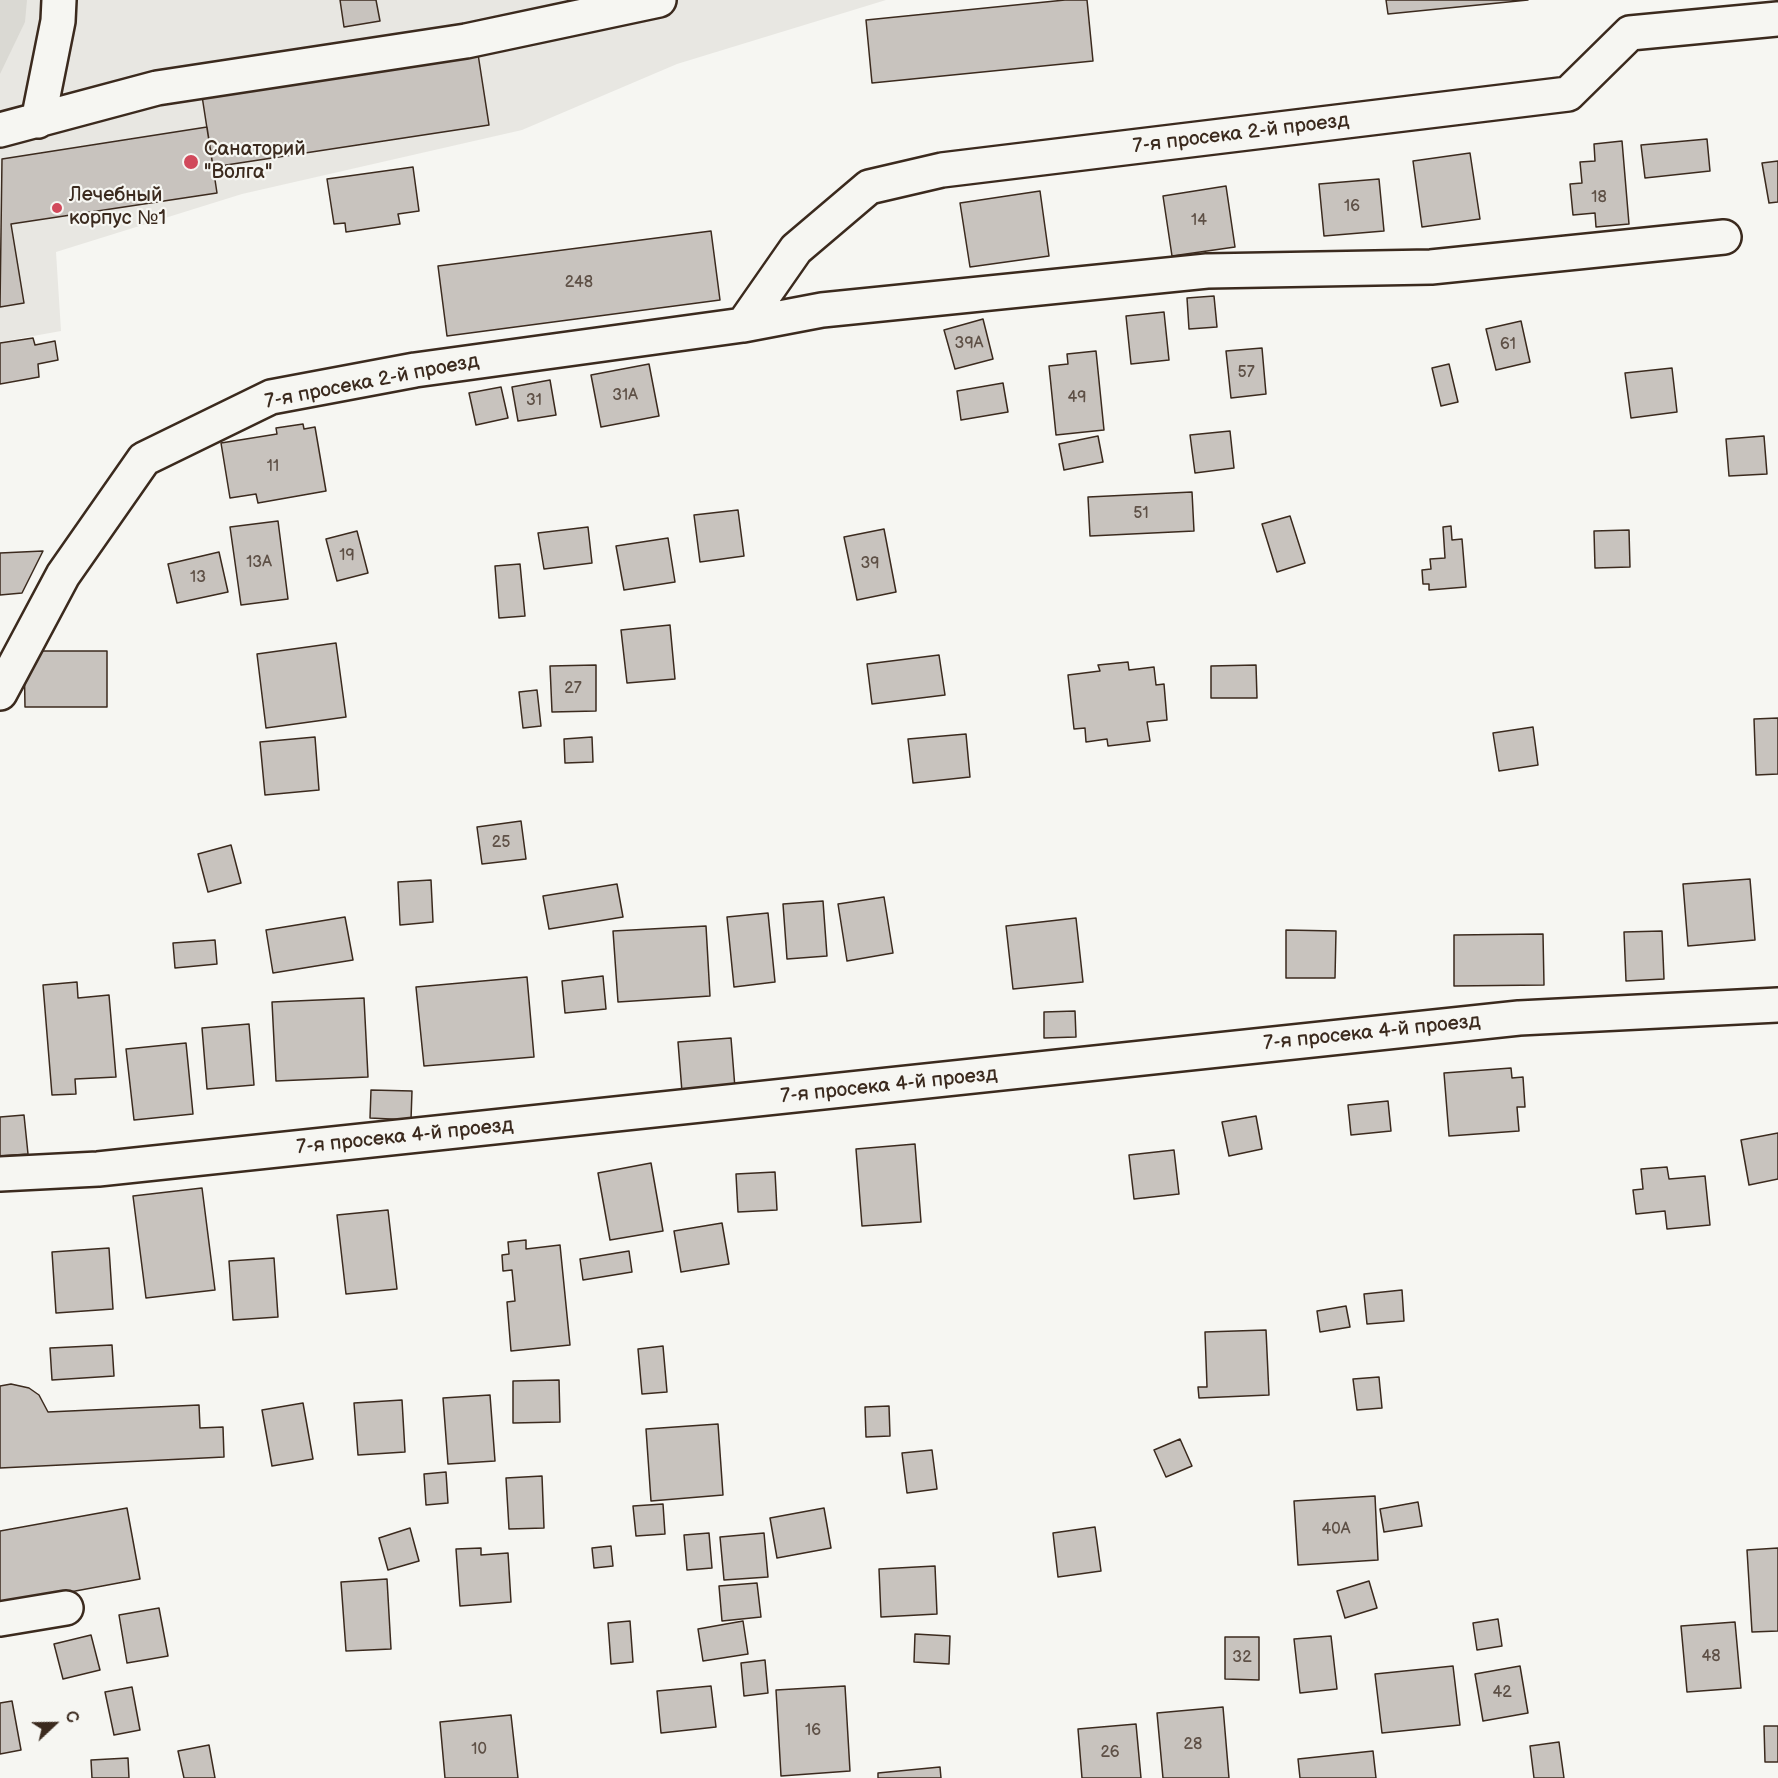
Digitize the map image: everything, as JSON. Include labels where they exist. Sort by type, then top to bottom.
[{"type":"street","points":[[38,121],[58,21],[59,0]]},
{"type":"street","points":[[0,130],[157,88],[466,41],[534,13],[659,0]]},
{"type":"street","name":"7-я просека 2-й проезд","points":[[743,325],[796,249],[869,187],[942,170],[1568,94],[1630,33],[1778,19]]},
{"type":"street","name":"7-я просека 2-й проезд","points":[[0,693],[63,575],[144,459],[271,397],[415,370],[743,325],[822,310],[1207,272],[1431,267],[1724,237]]},
{"type":"street","name":"7-я просека 4-й проезд","points":[[0,1174],[133,1165],[1520,1018],[1778,1005]]},
{"type":"street","points":[[0,1619],[66,1608]]},
{"type":"shaded area","name":"Санаторий \"Волга\"","points":[[0,0],[886,0],[677,64],[522,130],[242,194],[56,252],[61,331],[0,342]]},
{"type":"shaded area","points":[[0,0],[27,0],[25,22],[0,74]]},
{"type":"building","points":[[340,0],[376,0],[380,21],[344,27]]},
{"type":"building","points":[[1065,0],[1087,0],[1093,61],[872,83],[866,20]]},
{"type":"building","points":[[1386,0],[1528,0],[1388,14]]},
{"type":"building","points":[[478,54],[489,125],[213,167],[202,96]]},
{"type":"building","name":"Лечебный корпус №1","points":[[207,127],[217,193],[11,224],[24,303],[0,307],[2,159]]},
{"type":"building","points":[[1707,139],[1710,171],[1645,178],[1641,145]]},
{"type":"building","points":[[1622,141],[1629,224],[1596,227],[1595,213],[1573,215],[1570,184],[1582,183],[1580,162],[1595,161],[1594,144]]},
{"type":"building","points":[[1470,153],[1480,219],[1422,227],[1413,161]]},
{"type":"building","points":[[1778,161],[1778,202],[1769,203],[1762,163]]},
{"type":"building","points":[[413,167],[419,211],[398,214],[400,224],[346,232],[345,223],[334,224],[327,179]]},
{"type":"building","points":[[1379,179],[1384,231],[1324,236],[1319,184]]},
{"type":"building","points":[[1226,186],[1235,247],[1172,256],[1163,196]]},
{"type":"building","points":[[1040,191],[1049,256],[970,267],[960,203]]},
{"type":"building","points":[[711,231],[720,300],[447,336],[438,266]]},
{"type":"building","points":[[1214,296],[1217,327],[1189,329],[1187,298]]},
{"type":"building","points":[[1164,312],[1169,360],[1131,364],[1126,316]]},
{"type":"building","points":[[983,319],[993,359],[955,369],[944,330]]},
{"type":"building","points":[[1521,321],[1530,362],[1496,370],[1486,329]]},
{"type":"building","points":[[33,338],[35,345],[55,341],[58,360],[38,364],[39,377],[0,384],[0,343]]},
{"type":"building","points":[[1262,348],[1266,394],[1231,398],[1226,351]]},
{"type":"building","points":[[1096,351],[1104,430],[1056,435],[1049,366],[1068,364],[1067,354]]},
{"type":"building","points":[[649,364],[659,416],[601,427],[591,375]]},
{"type":"building","points":[[1449,364],[1458,402],[1441,406],[1432,368]]},
{"type":"building","points":[[1672,368],[1677,412],[1631,418],[1625,373]]},
{"type":"building","points":[[550,380],[556,415],[518,421],[512,387]]},
{"type":"building","points":[[1003,383],[1008,412],[961,420],[957,391]]},
{"type":"building","points":[[501,387],[508,418],[476,425],[469,393]]},
{"type":"building","points":[[303,424],[304,429],[315,427],[326,491],[258,503],[256,494],[230,498],[221,443],[277,434],[276,428]]},
{"type":"building","points":[[1230,431],[1234,468],[1195,473],[1190,435]]},
{"type":"building","points":[[1098,436],[1103,462],[1064,470],[1059,444]]},
{"type":"building","points":[[1764,436],[1767,474],[1729,476],[1726,439]]},
{"type":"building","points":[[1192,492],[1194,531],[1090,536],[1088,497]]},
{"type":"building","points":[[738,510],[744,556],[700,562],[694,515]]},
{"type":"building","points":[[1290,516],[1305,563],[1277,572],[1262,524]]},
{"type":"building","points":[[278,521],[288,599],[241,605],[230,527]]},
{"type":"building","points":[[1451,526],[1452,540],[1462,539],[1466,587],[1429,590],[1429,584],[1423,584],[1422,570],[1431,569],[1430,559],[1445,558],[1443,527]]},
{"type":"building","points":[[588,527],[592,563],[544,569],[538,533]]},
{"type":"building","points":[[884,529],[896,592],[857,600],[844,537]]},
{"type":"building","points":[[1629,530],[1630,567],[1595,568],[1594,531]]},
{"type":"building","points":[[357,531],[368,573],[337,581],[326,539]]},
{"type":"building","points":[[668,538],[675,582],[624,590],[616,546]]},
{"type":"building","points":[[43,551],[22,593],[0,595],[0,553]]},
{"type":"building","points":[[219,552],[228,592],[177,603],[168,564]]},
{"type":"building","points":[[520,564],[525,616],[499,618],[495,566]]},
{"type":"building","points":[[670,625],[675,679],[627,683],[621,630]]},
{"type":"building","points":[[336,643],[346,717],[266,728],[257,654]]},
{"type":"building","points":[[24,651],[107,651],[107,707],[25,707]]},
{"type":"building","points":[[939,655],[945,695],[872,704],[867,664]]},
{"type":"building","points":[[1128,662],[1129,670],[1154,667],[1156,685],[1164,684],[1167,720],[1147,722],[1150,741],[1108,746],[1107,739],[1086,742],[1085,728],[1074,729],[1068,675],[1100,671],[1098,665]]},
{"type":"building","points":[[596,665],[596,711],[552,712],[550,666]]},
{"type":"building","points":[[1256,665],[1257,698],[1211,698],[1211,666]]},
{"type":"building","points":[[537,690],[541,726],[523,728],[519,692]]},
{"type":"building","points":[[1778,718],[1778,774],[1756,775],[1754,719]]},
{"type":"building","points":[[1533,727],[1538,765],[1499,771],[1493,733]]},
{"type":"building","points":[[966,734],[970,777],[913,783],[908,739]]},
{"type":"building","points":[[315,737],[319,790],[265,795],[260,742]]},
{"type":"building","points":[[592,737],[593,762],[565,763],[564,739]]},
{"type":"building","points":[[521,821],[526,859],[482,864],[477,827]]},
{"type":"building","points":[[231,845],[241,883],[208,892],[198,854]]},
{"type":"building","points":[[1750,879],[1755,940],[1688,946],[1683,884]]},
{"type":"building","points":[[431,880],[433,922],[400,925],[398,882]]},
{"type":"building","points":[[617,884],[623,917],[549,929],[543,896]]},
{"type":"building","points":[[884,897],[893,953],[847,961],[838,904]]},
{"type":"building","points":[[823,901],[827,956],[787,959],[783,904]]},
{"type":"building","points":[[768,913],[775,982],[734,987],[727,917]]},
{"type":"building","points":[[345,917],[353,960],[273,973],[266,930]]},
{"type":"building","points":[[1076,918],[1083,982],[1013,989],[1006,926]]},
{"type":"building","points":[[706,926],[710,996],[618,1002],[613,931]]},
{"type":"building","points":[[1286,930],[1336,931],[1335,978],[1286,978]]},
{"type":"building","points":[[1662,931],[1664,979],[1626,981],[1624,932]]},
{"type":"building","points":[[1543,934],[1544,985],[1454,986],[1454,935]]},
{"type":"building","points":[[215,940],[217,964],[175,968],[173,943]]},
{"type":"building","points":[[603,976],[606,1009],[565,1013],[562,981]]},
{"type":"building","points":[[527,977],[534,1057],[424,1066],[416,987]]},
{"type":"building","points":[[77,982],[78,998],[109,995],[116,1077],[75,1079],[76,1094],[52,1095],[43,985]]},
{"type":"building","points":[[364,998],[368,1077],[276,1081],[272,1002]]},
{"type":"building","points":[[1075,1011],[1076,1037],[1044,1038],[1044,1012]]},
{"type":"building","points":[[249,1024],[254,1085],[207,1089],[202,1028]]},
{"type":"building","points":[[731,1038],[735,1088],[682,1092],[678,1042]]},
{"type":"building","points":[[186,1043],[193,1114],[134,1120],[126,1049]]},
{"type":"building","points":[[1511,1068],[1512,1078],[1523,1077],[1525,1107],[1517,1107],[1519,1131],[1449,1136],[1444,1073]]},
{"type":"building","points":[[371,1090],[412,1091],[411,1120],[370,1118]]},
{"type":"building","points":[[1388,1101],[1391,1131],[1351,1135],[1348,1105]]},
{"type":"building","points":[[24,1115],[28,1154],[0,1156],[0,1117]]},
{"type":"building","points":[[1256,1116],[1262,1149],[1229,1156],[1222,1122]]},
{"type":"building","points":[[1778,1133],[1778,1179],[1749,1185],[1741,1140]]},
{"type":"building","points":[[915,1144],[921,1222],[862,1226],[856,1149]]},
{"type":"building","points":[[1174,1150],[1179,1194],[1134,1199],[1129,1155]]},
{"type":"building","points":[[651,1163],[663,1231],[610,1240],[598,1173]]},
{"type":"building","points":[[1667,1167],[1669,1179],[1705,1176],[1710,1225],[1667,1229],[1665,1211],[1636,1214],[1633,1190],[1643,1189],[1641,1169]]},
{"type":"building","points":[[775,1172],[777,1210],[738,1212],[736,1174]]},
{"type":"building","points":[[202,1188],[215,1290],[146,1298],[133,1196]]},
{"type":"building","points":[[388,1210],[397,1289],[346,1294],[337,1215]]},
{"type":"building","points":[[722,1223],[729,1264],[681,1272],[674,1231]]},
{"type":"building","points":[[526,1240],[526,1249],[560,1245],[570,1345],[511,1351],[507,1302],[515,1301],[512,1270],[503,1271],[502,1255],[509,1254],[508,1242]]},
{"type":"building","points":[[109,1248],[113,1309],[56,1313],[52,1252]]},
{"type":"building","points":[[629,1251],[632,1272],[583,1280],[580,1259]]},
{"type":"building","points":[[274,1258],[278,1317],[233,1320],[229,1261]]},
{"type":"building","points":[[1402,1290],[1404,1321],[1367,1324],[1364,1294]]},
{"type":"building","points":[[1346,1306],[1350,1327],[1320,1332],[1317,1311]]},
{"type":"building","points":[[1266,1330],[1269,1395],[1199,1398],[1198,1387],[1207,1387],[1205,1332]]},
{"type":"building","points":[[112,1345],[114,1376],[52,1380],[50,1348]]},
{"type":"building","points":[[663,1346],[667,1392],[642,1394],[638,1349]]},
{"type":"building","points":[[1379,1377],[1382,1408],[1357,1410],[1353,1379]]},
{"type":"building","points":[[559,1380],[560,1422],[513,1423],[513,1381]]},
{"type":"building","points":[[11,1384],[29,1388],[39,1395],[48,1412],[199,1405],[200,1428],[223,1427],[224,1457],[0,1468],[0,1386]]},
{"type":"building","points":[[490,1395],[495,1461],[448,1464],[443,1398]]},
{"type":"building","points":[[402,1400],[405,1452],[358,1455],[354,1403]]},
{"type":"building","points":[[303,1403],[313,1459],[272,1466],[262,1410]]},
{"type":"building","points":[[889,1406],[890,1436],[866,1437],[865,1407]]},
{"type":"building","points":[[718,1424],[723,1495],[651,1501],[646,1429]]},
{"type":"building","points":[[1180,1439],[1192,1466],[1166,1477],[1154,1450]]},
{"type":"building","points":[[932,1450],[937,1489],[907,1493],[902,1453]]},
{"type":"building","points":[[446,1472],[448,1503],[426,1505],[424,1474]]},
{"type":"building","points":[[542,1476],[544,1528],[509,1529],[506,1478]]},
{"type":"building","points":[[1375,1496],[1378,1560],[1298,1565],[1294,1501]]},
{"type":"building","points":[[1418,1502],[1422,1526],[1384,1532],[1380,1509]]},
{"type":"building","points":[[663,1504],[665,1534],[636,1536],[633,1506]]},
{"type":"building","points":[[127,1508],[140,1579],[0,1605],[0,1531]]},
{"type":"building","points":[[824,1508],[831,1548],[777,1558],[770,1518]]},
{"type":"building","points":[[1095,1527],[1101,1571],[1058,1577],[1053,1533]]},
{"type":"building","points":[[410,1528],[419,1561],[388,1570],[379,1538]]},
{"type":"building","points":[[709,1533],[712,1568],[687,1570],[684,1535]]},
{"type":"building","points":[[764,1533],[768,1577],[724,1580],[720,1537]]},
{"type":"building","points":[[611,1546],[613,1566],[594,1568],[592,1548]]},
{"type":"building","points":[[481,1548],[481,1555],[508,1553],[511,1602],[460,1606],[456,1549]]},
{"type":"building","points":[[1778,1548],[1778,1631],[1752,1632],[1747,1550]]},
{"type":"building","points":[[935,1566],[937,1614],[881,1617],[879,1569]]},
{"type":"building","points":[[387,1579],[391,1649],[346,1651],[341,1582]]},
{"type":"building","points":[[1369,1581],[1377,1608],[1345,1618],[1337,1591]]},
{"type":"building","points":[[757,1583],[761,1617],[722,1621],[719,1586]]},
{"type":"building","points":[[159,1608],[168,1656],[127,1663],[119,1615]]},
{"type":"building","points":[[1498,1619],[1502,1646],[1477,1650],[1473,1623]]},
{"type":"building","points":[[630,1621],[633,1662],[611,1664],[608,1623]]},
{"type":"building","points":[[743,1621],[748,1654],[703,1661],[698,1629]]},
{"type":"building","points":[[1735,1622],[1741,1688],[1687,1692],[1681,1626]]},
{"type":"building","points":[[915,1634],[950,1636],[949,1664],[914,1662]]},
{"type":"building","points":[[91,1635],[100,1670],[63,1679],[54,1644]]},
{"type":"building","points":[[1331,1636],[1337,1689],[1300,1693],[1294,1639]]},
{"type":"building","points":[[1225,1637],[1259,1637],[1259,1680],[1225,1679]]},
{"type":"building","points":[[765,1660],[768,1693],[744,1696],[741,1663]]},
{"type":"building","points":[[1453,1666],[1460,1725],[1382,1733],[1375,1674]]},
{"type":"building","points":[[1520,1666],[1528,1713],[1483,1721],[1475,1674]]},
{"type":"building","points":[[711,1686],[716,1727],[661,1733],[657,1691]]},
{"type":"building","points":[[845,1686],[850,1771],[781,1776],[776,1690]]},
{"type":"building","points":[[132,1687],[140,1730],[114,1735],[105,1692]]},
{"type":"building","points":[[12,1701],[21,1750],[0,1754],[0,1703]]},
{"type":"building","points":[[1223,1707],[1229,1778],[1163,1778],[1157,1713]]},
{"type":"building","points":[[511,1715],[518,1778],[445,1778],[440,1722]]},
{"type":"building","points":[[1136,1724],[1141,1778],[1082,1778],[1078,1729]]},
{"type":"building","points":[[1764,1726],[1778,1726],[1778,1762],[1765,1762]]},
{"type":"building","points":[[1559,1742],[1564,1778],[1534,1778],[1530,1746]]},
{"type":"building","points":[[209,1745],[215,1778],[184,1778],[178,1751]]},
{"type":"building","points":[[1373,1751],[1376,1778],[1300,1778],[1298,1759]]},
{"type":"building","points":[[128,1758],[129,1778],[92,1778],[91,1760]]},
{"type":"building","points":[[940,1767],[941,1778],[878,1778],[878,1773]]},
{"type":"place","name":"Санаторий \"Волга\"","points":[[191,162]]},
{"type":"place","name":"Лечебный корпус №1","points":[[57,208]]}]
